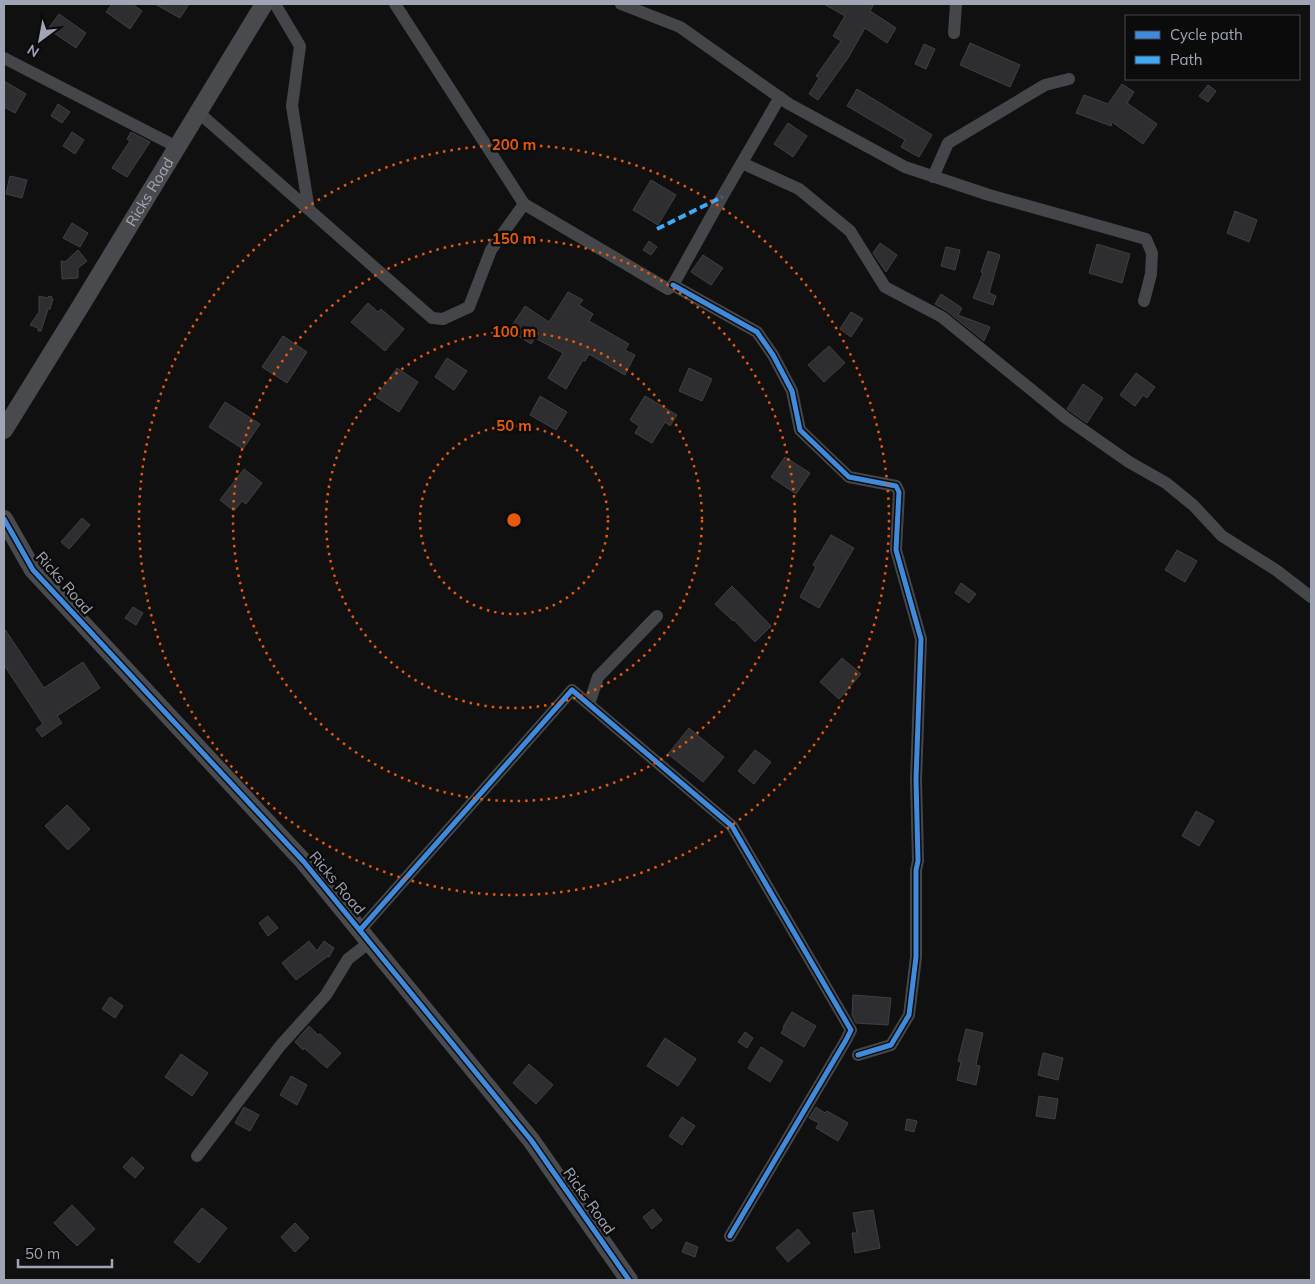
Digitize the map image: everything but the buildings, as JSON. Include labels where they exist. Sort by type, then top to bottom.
[{"type":"street","name":"Ricks Road","points":[[4,430],[264,4]]},
{"type":"street","points":[[275,4],[300,46],[292,106],[309,210]]},
{"type":"street","points":[[395,4],[524,204],[668,289],[673,285],[780,97]]},
{"type":"street","points":[[621,4],[680,27],[799,110],[905,167],[990,195],[1146,239],[1152,253],[1151,274],[1144,301]]},
{"type":"street","points":[[954,32],[956,4]]},
{"type":"street","points":[[4,58],[177,147]]},
{"type":"street","points":[[933,177],[948,143],[1045,85],[1069,79]]},
{"type":"street","points":[[198,112],[432,318],[443,319],[469,308],[491,250],[524,204]]},
{"type":"street","points":[[742,163],[799,189],[850,231],[885,287],[942,317],[1066,418],[1129,462],[1166,483],[1193,505],[1222,536],[1276,570],[1311,597]]},
{"type":"street","points":[[673,285],[758,332],[773,354],[792,391],[800,430],[849,477],[896,486],[898,492],[896,550],[921,639],[916,779],[918,861],[916,870],[916,957],[909,1015],[891,1045],[858,1055]]},
{"type":"street","name":"Ricks Road","points":[[4,519],[33,570],[304,862],[365,936],[531,1140],[630,1280]]},
{"type":"street","points":[[589,704],[598,676],[657,616]]},
{"type":"street","points":[[197,1156],[280,1046],[326,995],[348,958],[365,936],[572,690],[732,826],[851,1030],[730,1236]]},
{"type":"marked path","points":[[657,229],[722,197]]},
{"type":"cycle path","points":[[673,285],[757,332],[773,355],[792,391],[800,430],[849,477],[896,486],[899,492],[896,550],[921,639],[916,779],[918,861],[916,870],[916,957],[909,1015],[891,1045],[858,1055]]},
{"type":"cycle path","points":[[4,519],[33,570],[304,862],[531,1140],[629,1280]]},
{"type":"cycle path","points":[[360,930],[572,690],[732,826],[851,1030],[730,1236]]}]
